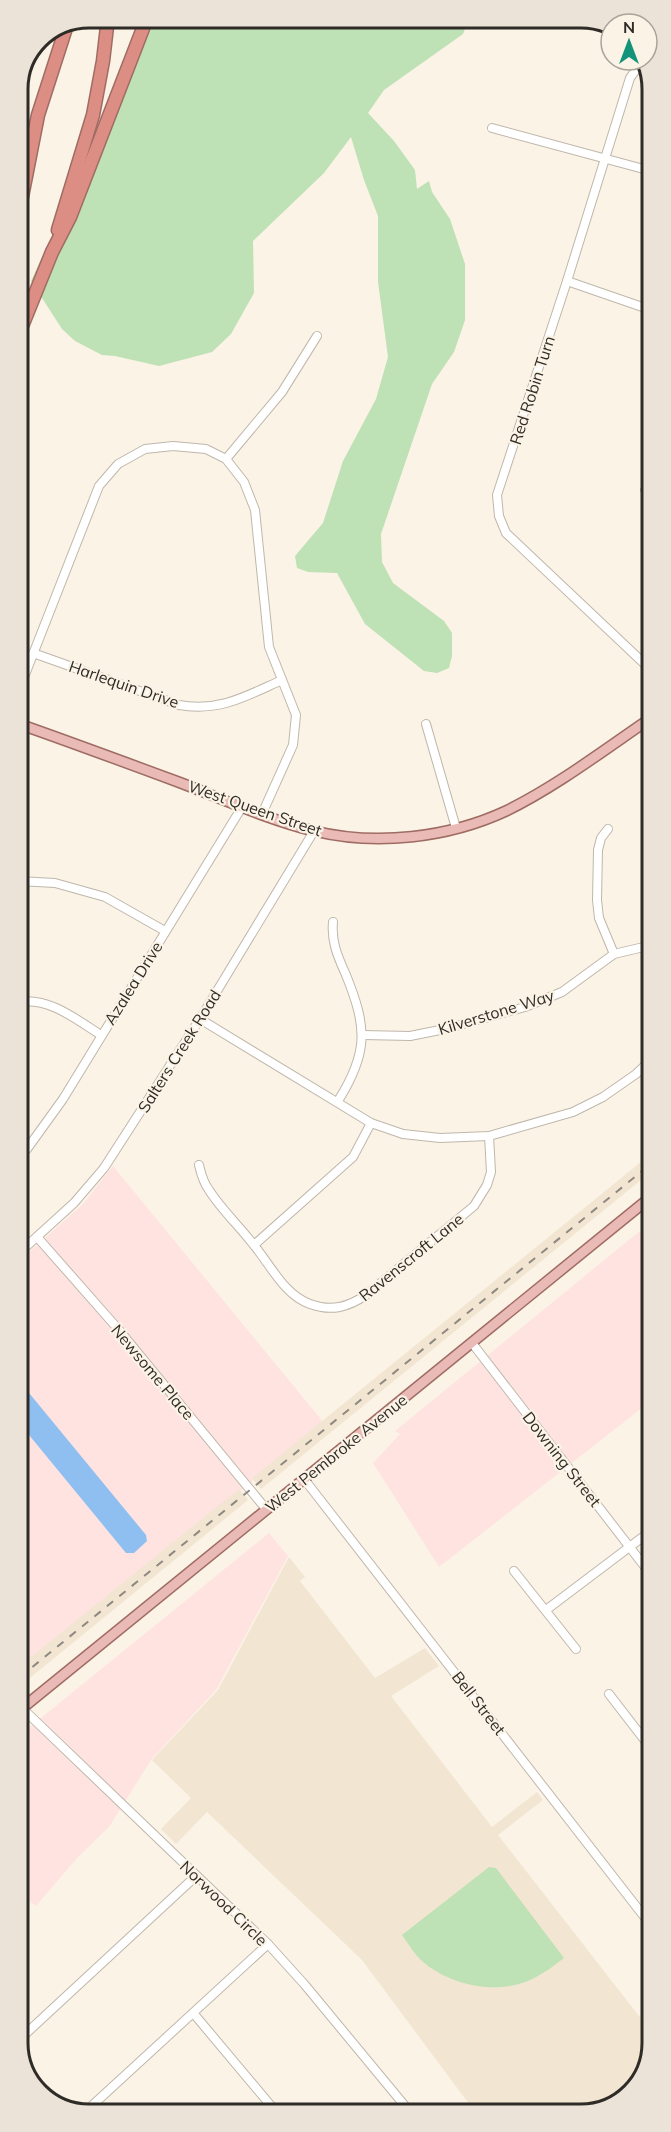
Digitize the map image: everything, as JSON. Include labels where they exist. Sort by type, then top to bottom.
[{"type":"highway","points":[[52,252],[93,115],[107,28]]},
{"type":"highway","points":[[28,311],[52,252],[70,217],[143,28]]},
{"type":"highway","points":[[28,166],[38,114],[64,34]]},
{"type":"main road","name":"West Queen Street","points":[[28,727],[242,807],[314,831],[382,838],[428,834],[456,828],[505,811],[528,799],[642,724]]},
{"type":"main road","name":"West Pembroke Avenue","points":[[28,1703],[642,1204]]},
{"type":"street","name":"Red Robin Turn","points":[[634,72],[630,78],[497,495],[499,516],[506,533],[642,661]]},
{"type":"street","points":[[492,128],[642,169]]},
{"type":"street","points":[[567,281],[642,307]]},
{"type":"street","points":[[226,459],[282,392],[317,336]]},
{"type":"street","points":[[28,666],[99,486],[118,464],[145,449],[173,446],[206,449],[226,459],[244,482],[255,510],[269,647],[296,716],[293,745],[262,814]]},
{"type":"street","name":"Harlequin Drive","points":[[33,653],[179,705],[198,708],[232,702],[282,681]]},
{"type":"street","points":[[426,724],[456,828]]},
{"type":"street","name":"Azalea Drive","points":[[28,1148],[63,1099],[242,807]]},
{"type":"street","points":[[608,829],[598,850],[597,900],[599,918],[614,954]]},
{"type":"street","name":"Salters Creek Road","points":[[28,1246],[74,1203],[104,1168],[200,1019],[314,831]]},
{"type":"street","points":[[28,882],[55,883],[105,897],[165,931]]},
{"type":"street","points":[[333,922],[334,946],[355,998],[363,1035],[349,1084],[338,1101]]},
{"type":"street","name":"Kilverstone Way","points":[[363,1035],[410,1036],[525,1007],[562,992],[614,954],[642,947]]},
{"type":"street","points":[[28,1000],[61,1010],[101,1035]]},
{"type":"street","points":[[200,1019],[371,1123],[403,1134],[440,1138],[489,1136],[573,1112],[603,1097],[642,1068]]},
{"type":"street","points":[[254,1245],[353,1157],[371,1123]]},
{"type":"street","name":"Ravenscroft Lane","points":[[199,1165],[202,1179],[209,1191],[297,1298],[322,1307],[337,1308],[351,1305],[474,1206],[487,1185],[491,1172],[489,1136]]},
{"type":"street","name":"Newsome Place","points":[[38,1238],[119,1330],[266,1509]]},
{"type":"street","name":"Downing Street","points":[[471,1343],[642,1563]]},
{"type":"street","name":"Bell Street","points":[[304,1479],[642,1914]]},
{"type":"street","points":[[546,1610],[642,1537]]},
{"type":"street","points":[[514,1571],[576,1649]]},
{"type":"street","points":[[609,1694],[642,1737]]},
{"type":"street","name":"Norwood Circle","points":[[28,1716],[268,1944],[403,2104]]},
{"type":"street","points":[[28,2032],[196,1876]]},
{"type":"street","points":[[95,2103],[268,1944]]},
{"type":"street","points":[[194,2014],[269,2103]]},
{"type":"shaded area","points":[[642,1161],[642,1179],[261,1489],[252,1478]]},
{"type":"shaded area","points":[[113,1166],[324,1423],[28,1663],[28,1253],[82,1205]]},
{"type":"shaded area","points":[[642,1229],[642,1408],[439,1567],[373,1463],[400,1434],[395,1431]]},
{"type":"shaded area","points":[[239,1489],[248,1500],[28,1679],[28,1660]]},
{"type":"shaded area","points":[[269,1533],[288,1556],[216,1690],[151,1760],[109,1827],[77,1858],[36,1906],[28,1900],[28,1729]]},
{"type":"shaded area","points":[[289,1557],[305,1577],[300,1581],[375,1678],[425,1648],[439,1666],[391,1696],[492,1827],[537,1792],[543,1800],[498,1835],[642,2020],[639,2062],[634,2073],[622,2088],[608,2097],[581,2104],[469,2104],[362,1960],[207,1812],[176,1844],[161,1829],[191,1798],[152,1760],[218,1690]]},
{"type":"green space","points":[[152,28],[465,29],[463,34],[384,90],[368,113],[394,141],[415,170],[417,189],[429,181],[432,192],[450,219],[465,264],[465,320],[454,352],[432,384],[381,534],[382,562],[393,583],[444,621],[452,633],[452,656],[449,668],[437,673],[424,671],[365,624],[337,573],[308,572],[297,568],[295,556],[323,523],[343,461],[376,399],[388,357],[378,282],[378,216],[351,137],[324,173],[253,241],[254,293],[231,334],[212,352],[159,366],[102,355],[75,341],[62,329],[31,281],[122,86]]},
{"type":"green space","points":[[489,1867],[496,1868],[564,1958],[548,1970],[519,1984],[481,1986],[443,1975],[419,1958],[402,1935]]},
{"type":"water","points":[[28,1392],[146,1535],[147,1541],[134,1553],[126,1553],[28,1434]]},
{"type":"railway","points":[[28,1670],[642,1171]]}]
